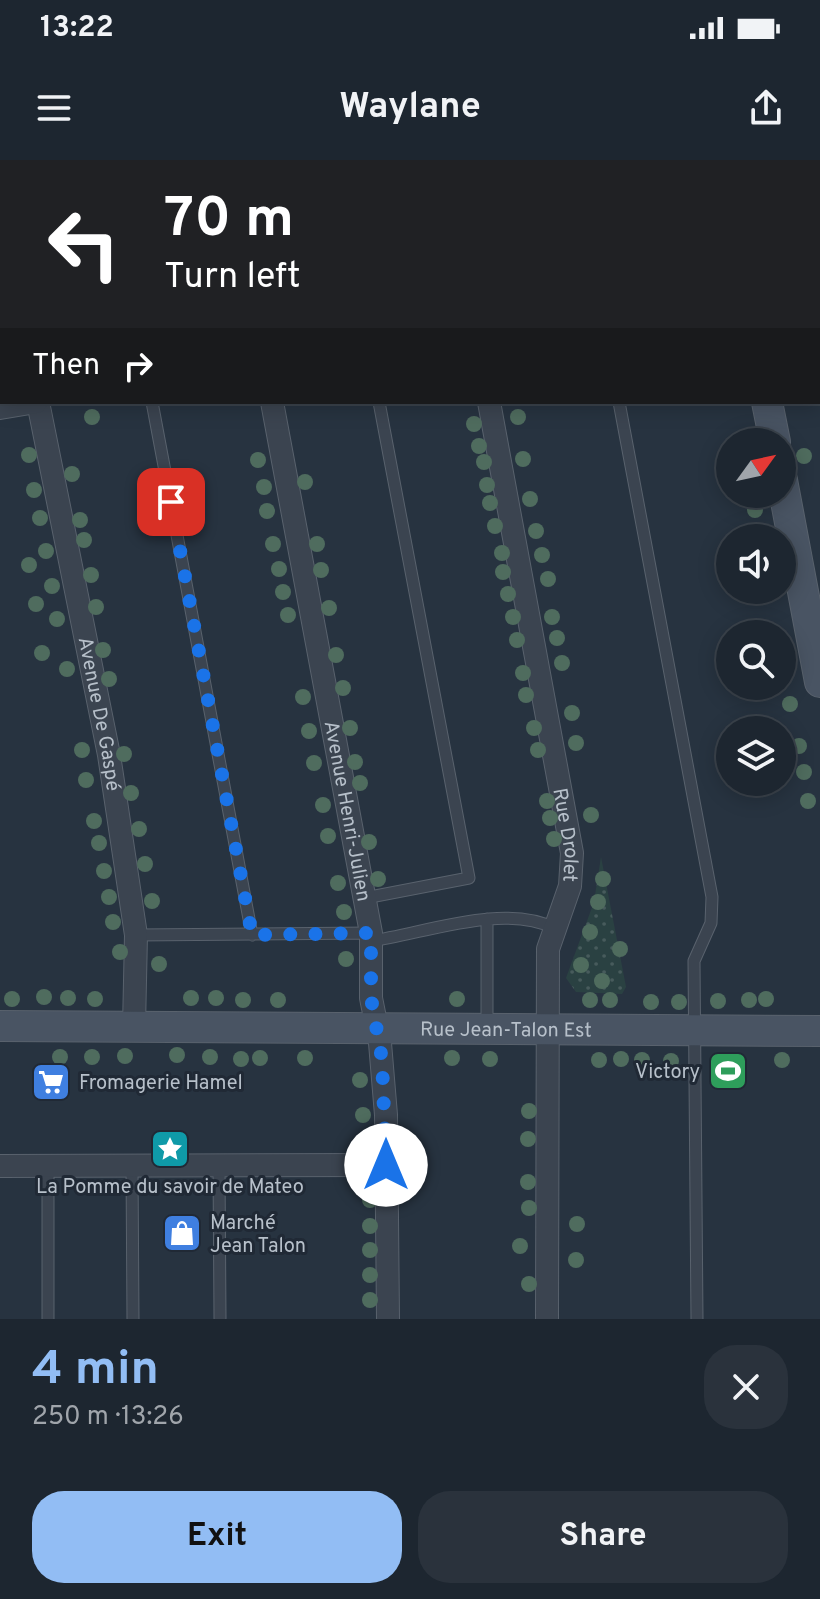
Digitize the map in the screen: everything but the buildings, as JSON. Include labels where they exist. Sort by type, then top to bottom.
[{"type":"main road","points":[[767,404],[772,428]]},
{"type":"main road","points":[[787,508],[820,682]]},
{"type":"main road","name":"Rue Jean-Talon Est","points":[[0,1026],[820,1031]]},
{"type":"street","points":[[0,408],[25,404]]},
{"type":"street","name":"Avenue De Gaspé","points":[[37,404],[109,755],[136,935],[134,1027]]},
{"type":"street","name":"Avenue Henri-Julien","points":[[272,404],[371,937],[371,998],[382,1059],[388,1319]]},
{"type":"street","name":"Rue Drolet","points":[[489,404],[572,853],[570,886],[548,949],[547,1319]]},
{"type":"street","points":[[0,1166],[386,1165]]},
{"type":"lane","points":[[152,404],[252,935]]},
{"type":"lane","points":[[365,898],[469,878],[379,404]]},
{"type":"lane","points":[[619,404],[712,897],[711,923],[695,956],[697,1319]]},
{"type":"lane","points":[[136,935],[371,937],[487,919],[526,918],[554,928]]},
{"type":"lane","points":[[487,919],[487,1029]]},
{"type":"lane","points":[[48,1166],[48,1319]]},
{"type":"lane","points":[[132,1166],[133,1319]]},
{"type":"lane","points":[[219,1166],[220,1318]]},
{"type":"green space","points":[[601,857],[626,987],[622,994],[576,992],[566,978],[594,902]]},
{"type":"place","name":"Victory","points":[[728,1071]]},
{"type":"place","name":"Fromagerie Hamel","points":[[51,1082]]},
{"type":"place","name":"La Pomme du savoir de Mateo","points":[[170,1149]]},
{"type":"place","name":"Marché Jean Talon","points":[[182,1233]]},
{"type":"route","points":[[171,502],[252,935],[342,931],[371,933],[371,998],[382,1059],[386,1165]]}]
